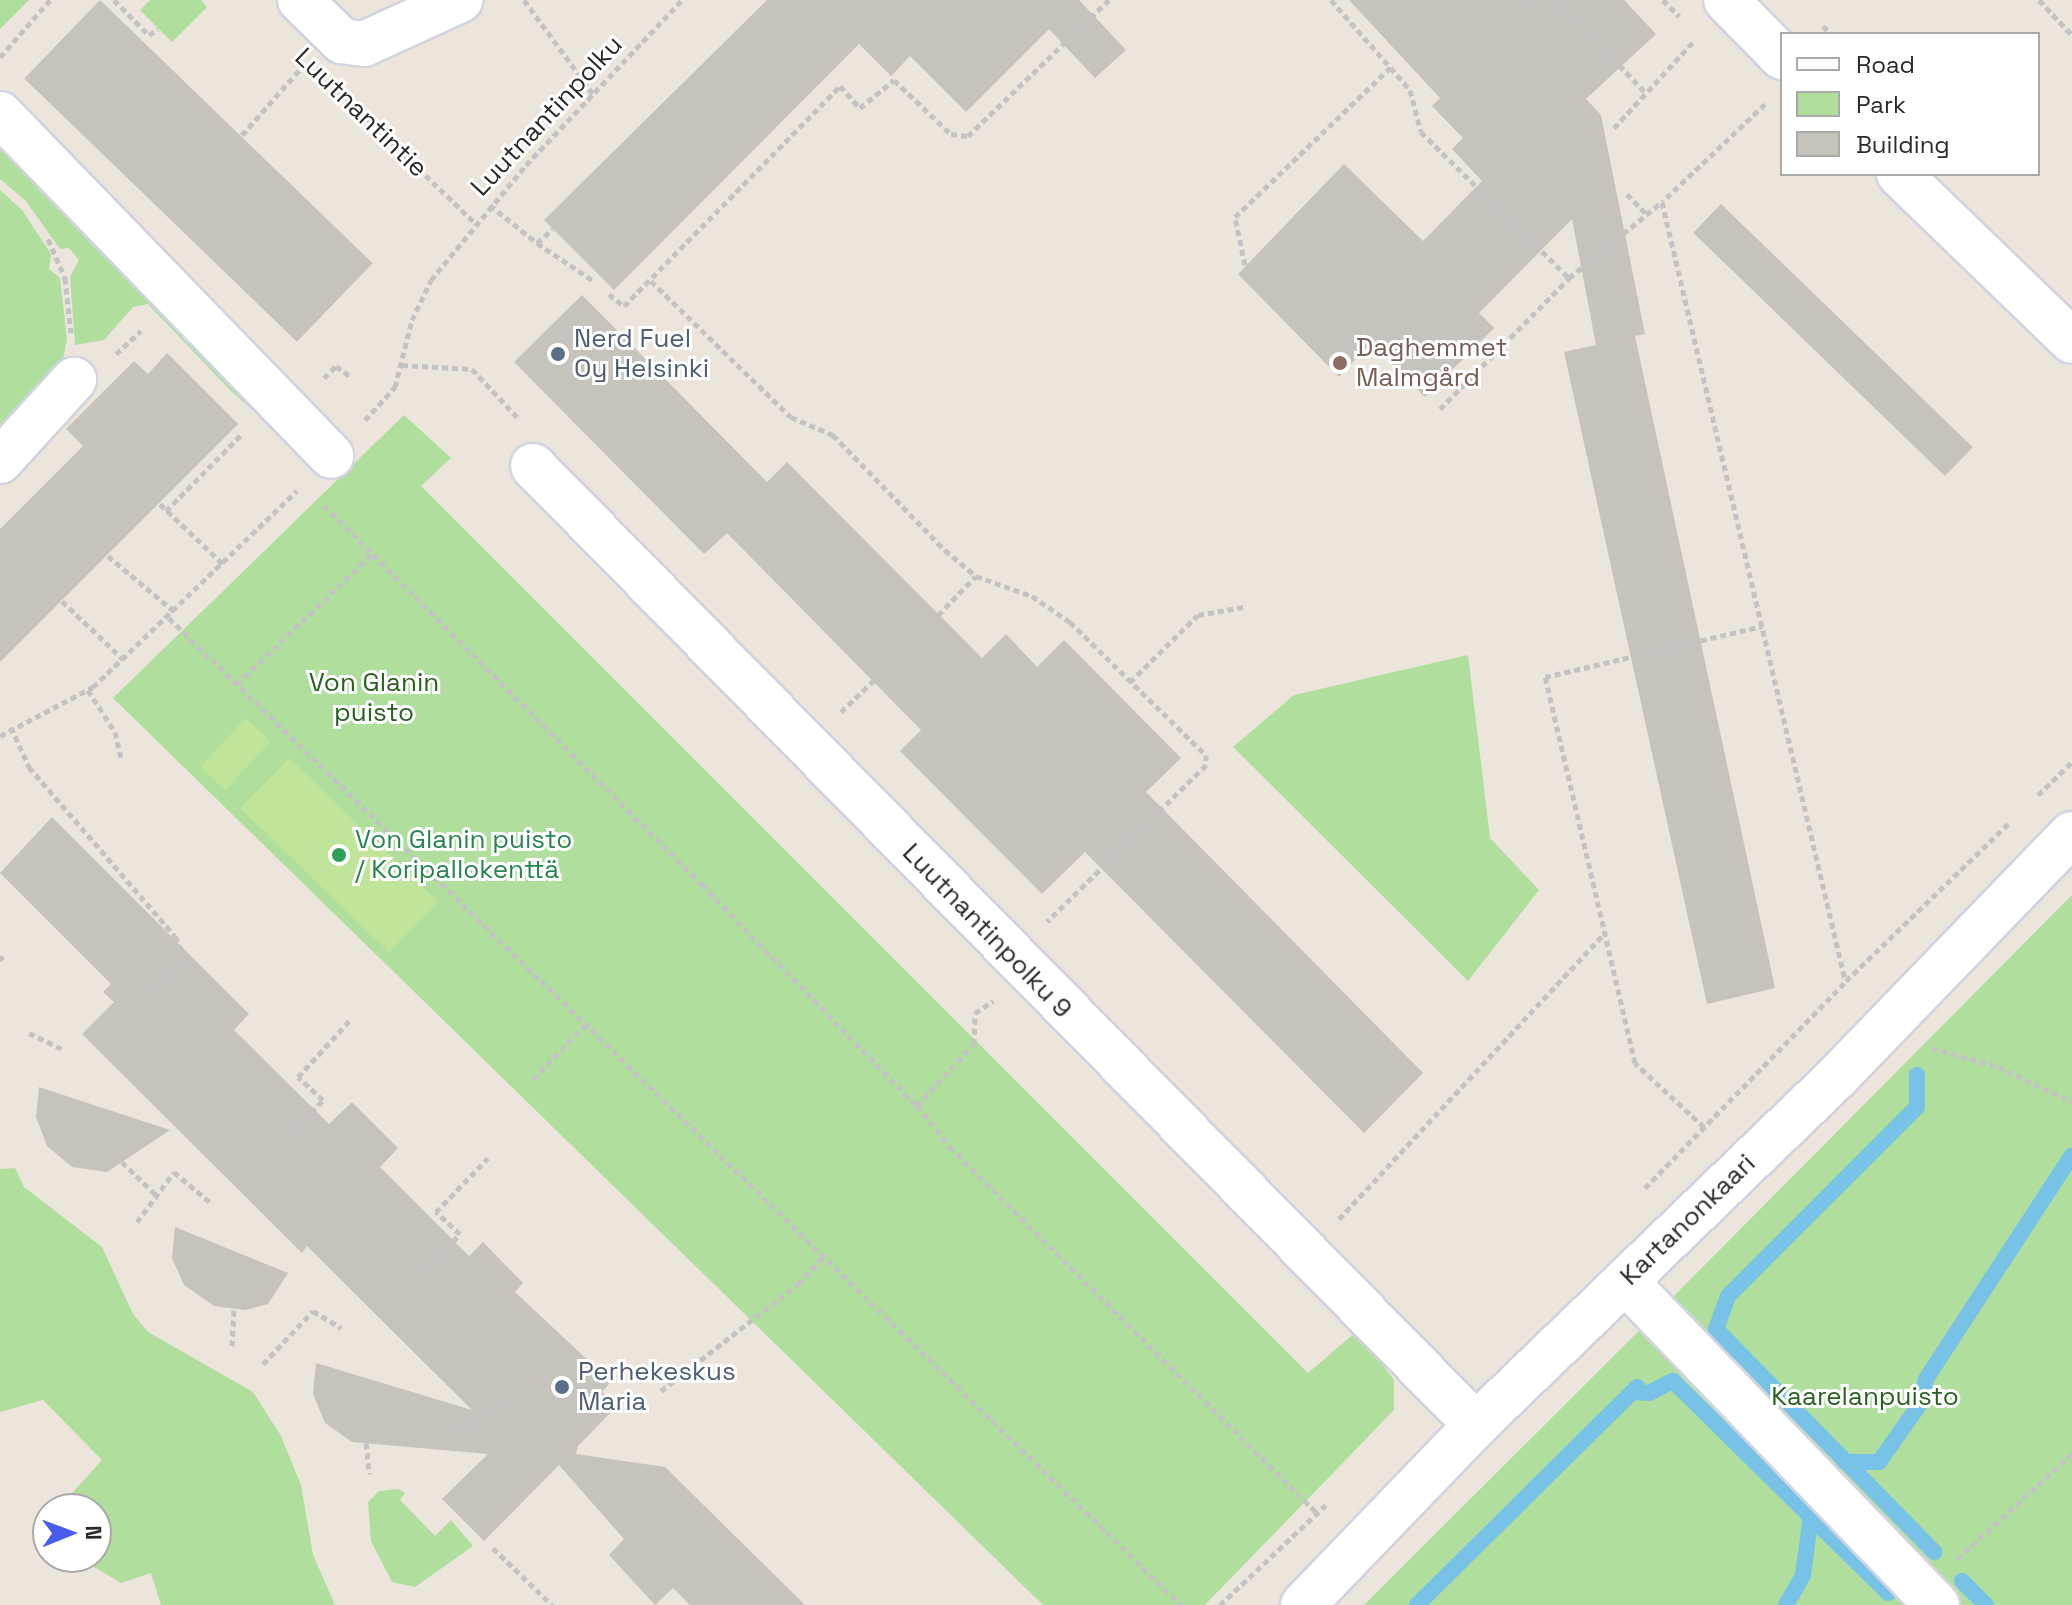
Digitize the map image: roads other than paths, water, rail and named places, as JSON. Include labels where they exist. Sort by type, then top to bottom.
[{"type":"street","name":"Luutnantintie","points":[[300,0],[342,41],[364,44],[460,0]]},
{"type":"street","points":[[1726,0],[1778,76]]},
{"type":"street","points":[[0,114],[331,456]]},
{"type":"street","points":[[1901,176],[2072,341]]},
{"type":"street","points":[[0,461],[74,380]]},
{"type":"street","name":"Luutnantinpolku 9","points":[[533,466],[1441,1394],[1476,1425]]},
{"type":"street","name":"Kartanonkaari","points":[[1303,1605],[1476,1425],[1885,1027],[2072,834]]},
{"type":"street","points":[[1625,1281],[1929,1597]]},
{"type":"waterway","points":[[1917,1075],[1917,1107],[1728,1296],[1716,1329],[1934,1552]]},
{"type":"waterway","points":[[1845,1462],[1879,1462],[1922,1401],[1926,1379],[2072,1155]]},
{"type":"waterway","points":[[1632,1392],[1649,1393],[1673,1381],[1888,1593]]},
{"type":"waterway","points":[[1417,1605],[1637,1387]]},
{"type":"waterway","points":[[1786,1605],[1803,1575],[1811,1515]]},
{"type":"waterway","points":[[1962,1581],[1986,1605]]},
{"type":"place","name":"Nerd Fuel Oy Helsinki","points":[[558,354]]},
{"type":"place","name":"Daghemmet Malmgård","points":[[1340,363]]},
{"type":"place","name":"Von Glanin puisto / Koripallokenttä","points":[[339,855]]},
{"type":"place","name":"Perhekeskus Maria","points":[[562,1387]]},
{"type":"park label","name":"Von Glanin puisto","points":[[374,698]]},
{"type":"park label","name":"Kaarelanpuisto","points":[[1865,1397]]}]
